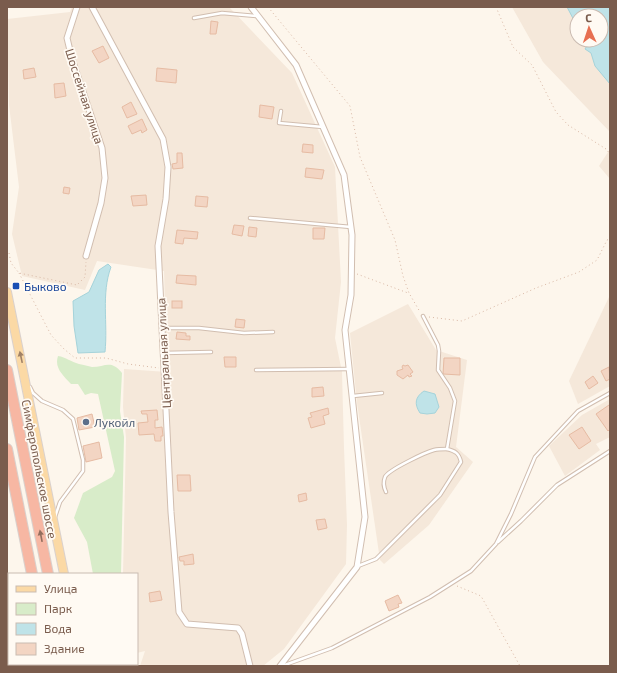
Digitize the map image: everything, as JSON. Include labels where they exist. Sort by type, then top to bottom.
[{"type":"highway","name":"Симферопольское шоссе","points":[[7,370],[48,573]]},
{"type":"highway","points":[[7,449],[32,573]]},
{"type":"main road","points":[[7,292],[64,573]]},
{"type":"street","name":"Шоссейная улица","points":[[77,7],[67,38],[72,59],[102,148],[105,178],[101,203],[86,256]]},
{"type":"street","name":"Центральная улица","points":[[92,7],[163,140],[168,167],[166,199],[158,246],[162,353],[171,512],[179,612],[187,624],[238,628],[242,634],[250,666]]},
{"type":"street","points":[[251,7],[296,65],[344,175],[351,226],[351,295],[345,330],[364,517],[357,567],[280,666]]},
{"type":"lane","points":[[194,18],[222,13],[258,16]]},
{"type":"lane","points":[[281,111],[280,123],[323,127]]},
{"type":"lane","points":[[250,218],[351,226]]},
{"type":"lane","points":[[423,316],[440,351],[438,370],[450,388],[455,401],[446,449]]},
{"type":"lane","points":[[161,328],[199,328],[244,333],[274,332]]},
{"type":"lane","points":[[162,353],[211,352]]},
{"type":"lane","points":[[256,370],[349,369]]},
{"type":"lane","points":[[24,375],[33,393],[42,401],[63,410],[73,419],[83,460],[83,472],[60,502],[54,521]]},
{"type":"lane","points":[[352,396],[382,393]]},
{"type":"lane","points":[[496,544],[511,514],[535,457],[578,411],[610,393]]},
{"type":"lane","points":[[357,567],[376,559],[440,495],[461,462],[460,456],[455,451],[446,449],[435,450],[424,454],[390,472],[385,477],[384,487],[386,492]]},
{"type":"lane","points":[[280,666],[332,648],[430,597],[471,571],[496,544],[522,521],[557,485],[610,451]]},
{"type":"path","points":[[268,7],[350,106],[360,157],[395,240],[409,293],[423,316],[462,321],[536,288],[579,272],[597,260],[607,240],[610,239]]},
{"type":"path","points":[[496,7],[513,47],[532,65],[556,112],[568,125],[606,149],[610,154]]},
{"type":"path","points":[[9,253],[11,263],[19,273],[51,335],[75,358],[106,358],[128,364],[163,368]]},
{"type":"path","points":[[19,273],[77,285],[85,277],[86,256]]},
{"type":"path","points":[[351,271],[409,293]]},
{"type":"path","points":[[446,587],[458,586],[481,596],[520,666]]},
{"type":"shaded area","points":[[72,7],[229,7],[292,73],[335,167],[341,282],[335,338],[342,372],[347,525],[346,564],[284,649],[263,666],[140,666],[145,651],[138,653],[138,573],[123,573],[126,438],[123,407],[124,369],[167,372],[164,271],[97,261],[85,290],[22,276],[12,234],[19,187],[9,105],[7,19],[70,12]]},
{"type":"shaded area","points":[[512,7],[610,7],[610,132],[543,62]]},
{"type":"shaded area","points":[[610,149],[610,179],[599,166]]},
{"type":"shaded area","points":[[610,295],[610,386],[578,404],[569,381]]},
{"type":"shaded area","points":[[408,304],[436,350],[467,360],[456,447],[473,462],[429,525],[384,564],[380,560],[357,403],[350,333]]},
{"type":"shaded area","points":[[610,399],[610,437],[596,444],[600,450],[565,476],[549,446],[582,415]]},
{"type":"green space","points":[[58,356],[92,367],[111,365],[122,373],[120,411],[124,437],[121,573],[93,573],[87,542],[74,518],[83,493],[112,477],[115,471],[98,394],[91,393],[85,395],[78,384],[71,384],[58,368]]},
{"type":"water","points":[[567,7],[610,7],[610,84],[595,66],[591,53],[585,49],[609,48],[609,8],[569,8],[569,11]]},
{"type":"water","points":[[108,264],[111,267],[105,298],[105,352],[78,353],[74,326],[73,301],[89,292],[99,270]]},
{"type":"water","points":[[424,391],[435,394],[439,407],[435,413],[420,413],[418,410],[416,401]]},
{"type":"building","points":[[211,21],[218,22],[216,34],[210,34]]},
{"type":"building","points":[[103,46],[109,58],[99,63],[92,51]]},
{"type":"building","points":[[34,68],[36,77],[24,79],[23,70]]},
{"type":"building","points":[[157,68],[177,70],[176,83],[156,81]]},
{"type":"building","points":[[64,83],[66,96],[55,98],[54,84]]},
{"type":"building","points":[[131,102],[137,114],[127,118],[122,107]]},
{"type":"building","points":[[260,105],[274,107],[272,119],[259,117]]},
{"type":"building","points":[[142,119],[147,130],[142,133],[141,130],[132,134],[128,126]]},
{"type":"building","points":[[303,144],[313,145],[313,153],[302,152]]},
{"type":"building","points":[[177,153],[182,153],[183,168],[173,169],[172,164],[177,163]]},
{"type":"building","points":[[306,168],[324,170],[322,179],[305,177]]},
{"type":"building","points":[[64,187],[70,188],[69,194],[63,193]]},
{"type":"building","points":[[146,195],[147,205],[133,206],[131,196]]},
{"type":"building","points":[[196,196],[208,197],[207,207],[195,206]]},
{"type":"building","points":[[234,225],[244,226],[242,236],[232,234]]},
{"type":"building","points":[[249,227],[257,228],[256,237],[248,236]]},
{"type":"building","points":[[313,228],[325,228],[324,239],[313,239]]},
{"type":"building","points":[[177,230],[198,232],[197,239],[184,238],[183,244],[175,243]]},
{"type":"building","points":[[177,275],[196,276],[196,285],[176,283]]},
{"type":"building","points":[[172,301],[182,301],[182,308],[172,308]]},
{"type":"building","points":[[236,319],[245,320],[244,328],[235,327]]},
{"type":"building","points":[[177,332],[186,333],[186,336],[190,336],[190,340],[176,339]]},
{"type":"building","points":[[224,357],[236,357],[236,367],[225,367]]},
{"type":"building","points":[[444,358],[460,358],[460,375],[443,374]]},
{"type":"building","points":[[403,365],[408,365],[413,372],[410,374],[412,376],[409,377],[408,375],[403,379],[397,375],[397,371],[403,369]]},
{"type":"building","points":[[609,367],[610,379],[606,381],[601,371]]},
{"type":"building","points":[[593,376],[598,383],[589,389],[585,382]]},
{"type":"building","points":[[323,387],[324,396],[312,397],[312,388]]},
{"type":"building","points":[[609,405],[610,429],[608,431],[596,414]]},
{"type":"building","points":[[328,408],[329,414],[323,416],[325,424],[311,428],[308,418],[312,417],[310,413]]},
{"type":"building","points":[[157,410],[158,420],[155,420],[155,428],[162,427],[163,436],[161,436],[161,441],[155,441],[154,434],[139,435],[138,423],[148,422],[147,414],[142,414],[141,411]]},
{"type":"building","name":"Лукойл","points":[[92,414],[95,427],[79,430],[77,418]]},
{"type":"building","points":[[582,427],[591,441],[579,449],[569,435]]},
{"type":"building","points":[[99,442],[102,458],[86,462],[83,446]]},
{"type":"building","points":[[177,475],[190,475],[191,491],[178,491]]},
{"type":"building","points":[[306,493],[307,500],[299,502],[298,495]]},
{"type":"building","points":[[325,519],[327,528],[318,530],[316,520]]},
{"type":"building","points":[[193,554],[194,564],[184,565],[184,561],[180,561],[179,557]]},
{"type":"building","points":[[160,591],[162,600],[150,602],[149,593]]},
{"type":"building","points":[[398,595],[402,603],[398,604],[399,607],[389,611],[385,601]]},
{"type":"place","name":"Быково","points":[[16,286]]},
{"type":"place","name":"Лукойл","points":[[86,422]]}]
